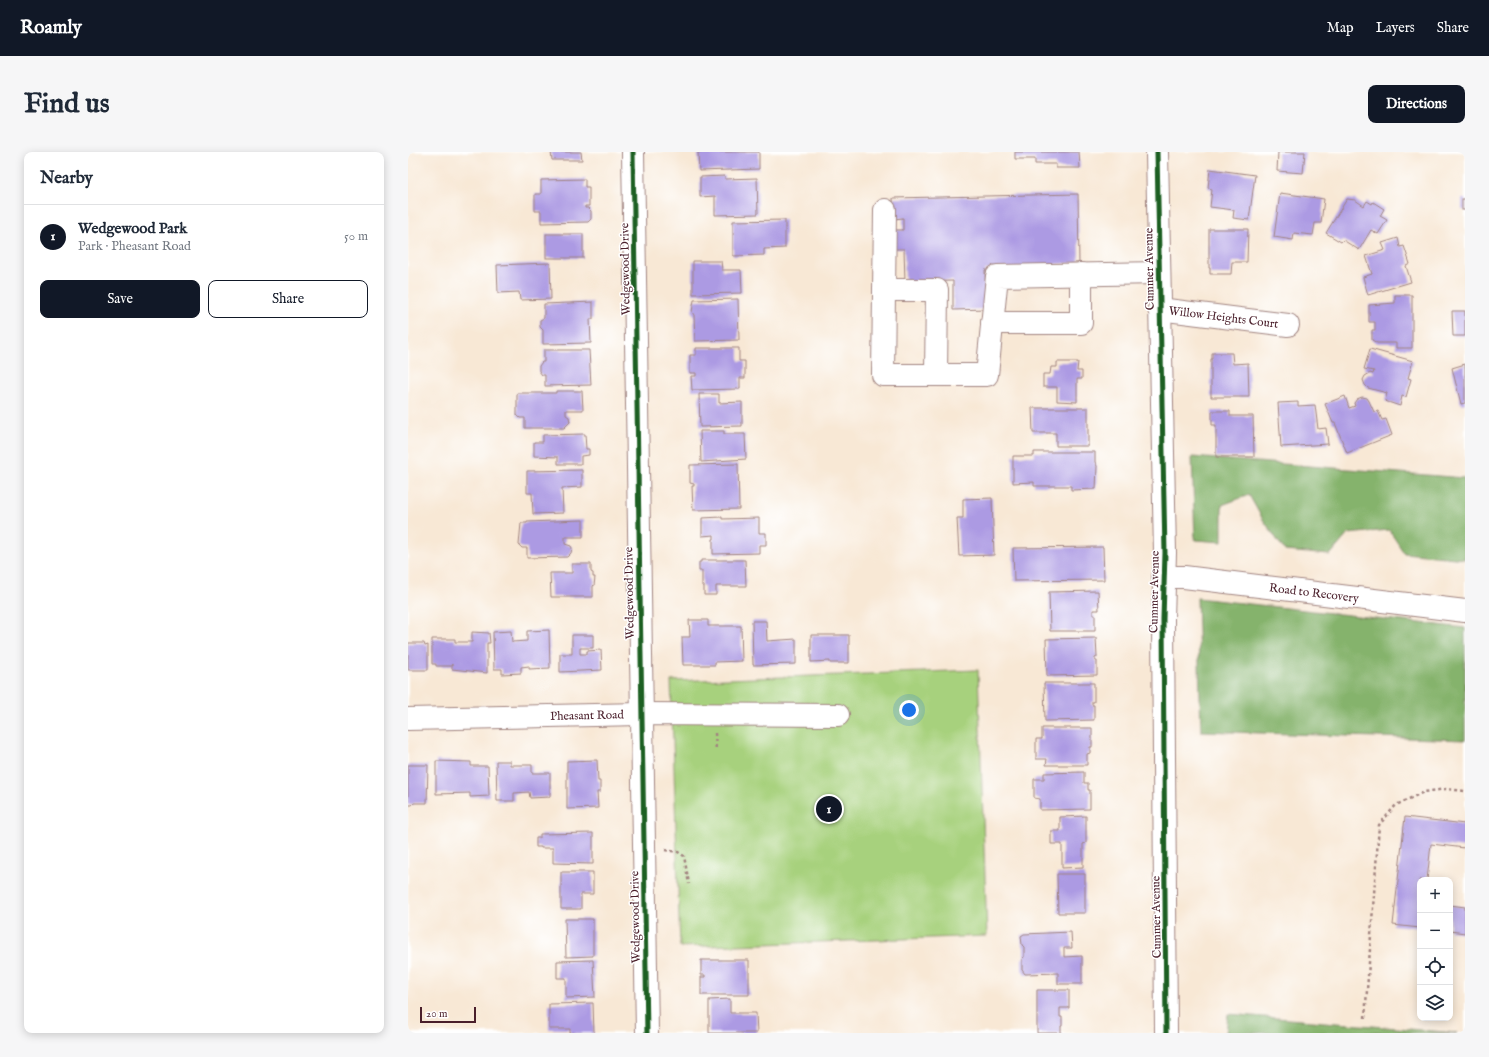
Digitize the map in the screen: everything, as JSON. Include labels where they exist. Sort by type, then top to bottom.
[{"type":"street","name":"Wedgewood Drive","points":[[633,152],[647,1033]]},
{"type":"street","name":"Cummer Avenue","points":[[1157,152],[1165,553],[1163,577],[1166,1033]]},
{"type":"street","points":[[885,210],[883,375],[987,375],[997,276],[1159,273]]},
{"type":"street","points":[[992,323],[1081,323],[1081,274]]},
{"type":"street","points":[[884,290],[937,290],[936,375]]},
{"type":"street","name":"Willow Heights Court","points":[[1159,308],[1288,325]]},
{"type":"street","name":"Road to Recovery","points":[[1163,577],[1184,578],[1465,611]]},
{"type":"street","name":"Pheasant Road","points":[[408,719],[641,714],[838,714]]},
{"type":"path","points":[[1365,1018],[1378,825],[1396,804],[1424,792],[1446,789],[1465,791]]},
{"type":"path","points":[[644,850],[676,851],[681,853],[685,858],[689,884]]},
{"type":"green space","points":[[1192,457],[1465,478],[1465,559],[1404,553],[1389,530],[1348,534],[1330,555],[1285,551],[1262,518],[1249,495],[1222,505],[1222,542],[1195,540]]},
{"type":"green space","points":[[1197,598],[1465,628],[1465,740],[1201,731]]},
{"type":"green space","points":[[978,670],[987,936],[680,947],[671,681]]},
{"type":"green space","points":[[1228,1014],[1457,1033],[1226,1033]]},
{"type":"building","points":[[551,152],[581,152],[582,160],[552,160]]},
{"type":"building","points":[[698,152],[759,152],[759,169],[699,171]]},
{"type":"building","points":[[1015,152],[1079,152],[1080,168],[1056,168],[1056,164],[1035,164],[1035,159],[1015,159]]},
{"type":"building","points":[[1278,152],[1305,152],[1303,173],[1277,171]]},
{"type":"building","points":[[1210,169],[1255,175],[1249,220],[1233,218],[1234,210],[1210,207],[1212,189],[1208,188]]},
{"type":"building","points":[[725,176],[725,179],[757,178],[758,214],[715,215],[715,196],[700,197],[700,177]]},
{"type":"building","points":[[585,179],[585,187],[589,187],[589,206],[585,206],[585,208],[588,208],[591,211],[591,219],[588,222],[541,223],[541,211],[535,211],[535,194],[541,194],[541,180]]},
{"type":"building","points":[[1280,193],[1324,199],[1321,223],[1315,223],[1313,235],[1294,233],[1293,240],[1274,237]]},
{"type":"building","points":[[1078,194],[1079,263],[1055,264],[1055,269],[985,270],[986,309],[953,310],[953,281],[905,282],[904,249],[894,249],[893,230],[903,230],[903,218],[894,219],[893,198]]},
{"type":"building","points":[[1347,199],[1355,200],[1364,206],[1367,201],[1372,204],[1373,202],[1384,209],[1380,216],[1387,220],[1378,234],[1371,230],[1359,250],[1343,240],[1341,242],[1326,233]]},
{"type":"building","points":[[1462,199],[1465,199],[1465,210],[1462,210]]},
{"type":"building","points":[[785,220],[785,248],[764,249],[764,255],[733,256],[733,221]]},
{"type":"building","points":[[1209,229],[1248,229],[1247,262],[1232,262],[1231,274],[1210,274]]},
{"type":"building","points":[[546,234],[583,234],[583,258],[546,258]]},
{"type":"building","points":[[1398,238],[1400,247],[1404,246],[1410,264],[1406,266],[1411,282],[1368,295],[1363,277],[1372,274],[1366,256],[1385,250],[1382,243]]},
{"type":"building","points":[[693,261],[721,261],[722,270],[741,270],[742,293],[693,294]]},
{"type":"building","points":[[550,263],[551,299],[520,300],[519,292],[498,293],[497,265]]},
{"type":"building","points":[[1395,295],[1412,295],[1412,348],[1396,348],[1396,343],[1377,343],[1372,340],[1372,330],[1375,330],[1375,322],[1369,322],[1369,305],[1395,303]]},
{"type":"building","points":[[738,299],[739,340],[695,341],[694,315],[692,312],[694,300]]},
{"type":"building","points":[[593,302],[593,319],[590,319],[591,343],[543,344],[543,330],[540,327],[540,320],[544,318],[544,304]]},
{"type":"building","points":[[1452,311],[1465,311],[1465,336],[1453,336]]},
{"type":"building","points":[[696,348],[739,348],[739,361],[745,361],[745,378],[740,378],[740,389],[692,390],[691,376],[696,376],[696,373],[690,373],[690,355],[696,355]]},
{"type":"building","points":[[1370,349],[1413,361],[1408,378],[1411,379],[1406,397],[1402,396],[1400,406],[1385,401],[1387,393],[1368,388],[1365,385],[1363,380],[1365,376],[1370,373],[1373,374],[1374,371],[1364,369]]},
{"type":"building","points":[[544,350],[589,350],[591,385],[545,386],[545,375],[542,375],[539,371],[539,366],[542,362],[544,362]]},
{"type":"building","points":[[1212,353],[1232,353],[1233,364],[1248,363],[1249,397],[1211,397]]},
{"type":"building","points":[[1057,362],[1078,362],[1077,371],[1082,371],[1082,379],[1077,379],[1077,402],[1057,401],[1057,387],[1043,387],[1043,374],[1050,374],[1051,367],[1057,367]]},
{"type":"building","points":[[1465,364],[1465,403],[1461,404],[1452,368]]},
{"type":"building","points":[[556,391],[582,391],[583,410],[566,410],[566,415],[569,417],[570,422],[564,428],[525,428],[525,418],[520,418],[517,415],[517,393],[556,393]]},
{"type":"building","points":[[699,394],[719,394],[719,403],[742,402],[742,426],[700,427]]},
{"type":"building","points":[[1345,396],[1349,408],[1355,406],[1354,403],[1357,399],[1362,397],[1367,398],[1374,412],[1378,411],[1382,420],[1386,419],[1392,435],[1347,453],[1335,423],[1333,423],[1325,404]]},
{"type":"building","points":[[1298,402],[1298,406],[1315,405],[1318,429],[1326,428],[1328,444],[1281,447],[1278,403]]},
{"type":"building","points":[[1032,408],[1088,408],[1088,446],[1056,446],[1056,433],[1033,433]]},
{"type":"building","points":[[1212,411],[1230,411],[1230,416],[1253,416],[1254,457],[1216,457],[1216,425],[1212,425]]},
{"type":"building","points":[[700,431],[724,431],[724,434],[745,434],[746,459],[701,462]]},
{"type":"building","points":[[585,434],[586,449],[589,449],[589,455],[581,456],[581,464],[558,464],[558,457],[534,456],[534,442],[543,442],[543,435]]},
{"type":"building","points":[[1034,452],[1095,452],[1095,462],[1097,466],[1096,489],[1071,490],[1071,486],[1034,486],[1034,482],[1013,483],[1013,456],[1034,456]]},
{"type":"building","points":[[738,464],[739,509],[693,510],[692,486],[694,486],[694,484],[690,483],[690,465]]},
{"type":"building","points":[[582,470],[582,487],[562,488],[563,513],[533,514],[532,493],[527,493],[527,471]]},
{"type":"building","points":[[992,498],[994,555],[959,556],[957,518],[963,518],[963,499]]},
{"type":"building","points":[[722,517],[722,519],[759,518],[759,533],[766,533],[766,545],[759,545],[759,553],[713,554],[714,535],[702,536],[702,518]]},
{"type":"building","points":[[583,520],[583,537],[565,537],[565,544],[571,546],[572,548],[571,553],[567,557],[527,558],[527,548],[522,548],[519,545],[521,523]]},
{"type":"building","points":[[1103,547],[1104,580],[1014,581],[1013,548]]},
{"type":"building","points":[[701,560],[745,560],[746,586],[716,586],[716,595],[704,595],[704,586],[702,586],[702,571],[699,571],[699,562],[701,562]]},
{"type":"building","points":[[572,564],[591,564],[591,572],[593,573],[593,577],[595,577],[593,597],[551,597],[550,573],[572,573]]},
{"type":"building","points":[[1098,591],[1099,610],[1093,610],[1093,615],[1095,615],[1095,631],[1050,631],[1049,592]]},
{"type":"building","points":[[689,620],[708,620],[708,626],[741,626],[742,661],[715,662],[715,665],[683,665],[682,637],[690,637]]},
{"type":"building","points":[[752,621],[766,621],[767,641],[796,639],[796,664],[753,665]]},
{"type":"building","points":[[549,630],[550,668],[529,669],[529,666],[521,667],[521,673],[502,674],[502,669],[494,669],[493,632],[511,631],[512,642],[527,641],[527,631]]},
{"type":"building","points":[[472,632],[489,633],[490,643],[487,643],[487,673],[452,669],[452,664],[451,666],[436,666],[436,664],[432,664],[432,639],[455,639],[455,642],[472,642]]},
{"type":"building","points":[[572,635],[593,635],[593,648],[580,648],[580,654],[587,654],[587,651],[601,650],[602,670],[560,672],[560,654],[572,654]]},
{"type":"building","points":[[811,635],[849,635],[849,663],[830,663],[830,661],[811,662]]},
{"type":"building","points":[[1096,638],[1097,657],[1095,658],[1095,661],[1097,661],[1097,675],[1047,676],[1046,639]]},
{"type":"building","points":[[408,643],[424,643],[425,646],[428,645],[428,670],[408,670]]},
{"type":"building","points":[[1044,683],[1094,683],[1094,702],[1092,702],[1092,705],[1094,705],[1094,720],[1045,721]]},
{"type":"building","points":[[1042,728],[1092,728],[1092,747],[1090,747],[1090,753],[1087,754],[1087,765],[1046,765],[1047,759],[1036,759],[1036,739],[1042,739]]},
{"type":"building","points":[[597,760],[598,781],[600,781],[600,792],[597,792],[598,808],[567,809],[567,761]]},
{"type":"building","points":[[436,761],[471,762],[471,766],[488,766],[489,796],[470,797],[470,793],[436,794]]},
{"type":"building","points":[[496,761],[510,761],[510,765],[532,765],[532,773],[550,773],[550,797],[530,798],[529,792],[514,793],[514,801],[497,801]]},
{"type":"building","points":[[408,765],[428,765],[427,803],[414,803],[412,805],[408,805]]},
{"type":"building","points":[[1084,772],[1084,783],[1088,783],[1088,790],[1090,790],[1090,809],[1040,810],[1040,799],[1034,798],[1034,779],[1044,779],[1044,773]]},
{"type":"building","points":[[1086,816],[1086,843],[1083,844],[1083,867],[1062,868],[1062,844],[1051,844],[1051,831],[1060,831],[1060,817]]},
{"type":"building","points":[[1405,817],[1465,824],[1465,848],[1431,844],[1427,877],[1417,877],[1417,928],[1393,925]]},
{"type":"building","points":[[593,833],[593,864],[553,863],[553,848],[536,847],[536,838],[540,838],[540,834]]},
{"type":"building","points":[[561,872],[593,872],[593,894],[581,894],[581,909],[561,909]]},
{"type":"building","points":[[1057,874],[1085,874],[1085,913],[1058,913]]},
{"type":"building","points":[[1453,905],[1465,907],[1465,933],[1453,931]]},
{"type":"building","points":[[565,919],[593,919],[593,956],[566,957]]},
{"type":"building","points":[[1071,932],[1072,948],[1064,948],[1064,957],[1082,956],[1082,984],[1058,984],[1058,973],[1025,974],[1022,970],[1024,947],[1022,945],[1021,936],[1024,934]]},
{"type":"building","points":[[593,960],[595,997],[566,998],[566,978],[557,978],[557,961]]},
{"type":"building","points":[[701,960],[749,960],[749,995],[701,995],[701,977],[705,977],[705,975],[701,975]]},
{"type":"building","points":[[1037,990],[1069,990],[1069,1008],[1060,1008],[1060,1017],[1062,1017],[1061,1033],[1037,1033]]},
{"type":"building","points":[[730,999],[730,1013],[756,1013],[757,1033],[709,1033],[709,1000]]},
{"type":"building","points":[[593,1003],[594,1033],[570,1033],[570,1029],[549,1029],[549,1004]]},
{"type":"cycle path","points":[[633,152],[647,1033]]},
{"type":"cycle path","points":[[1157,152],[1165,553],[1163,619],[1166,1033]]},
{"type":"place","name":"Wedgewood Park","points":[[829,809]]}]
